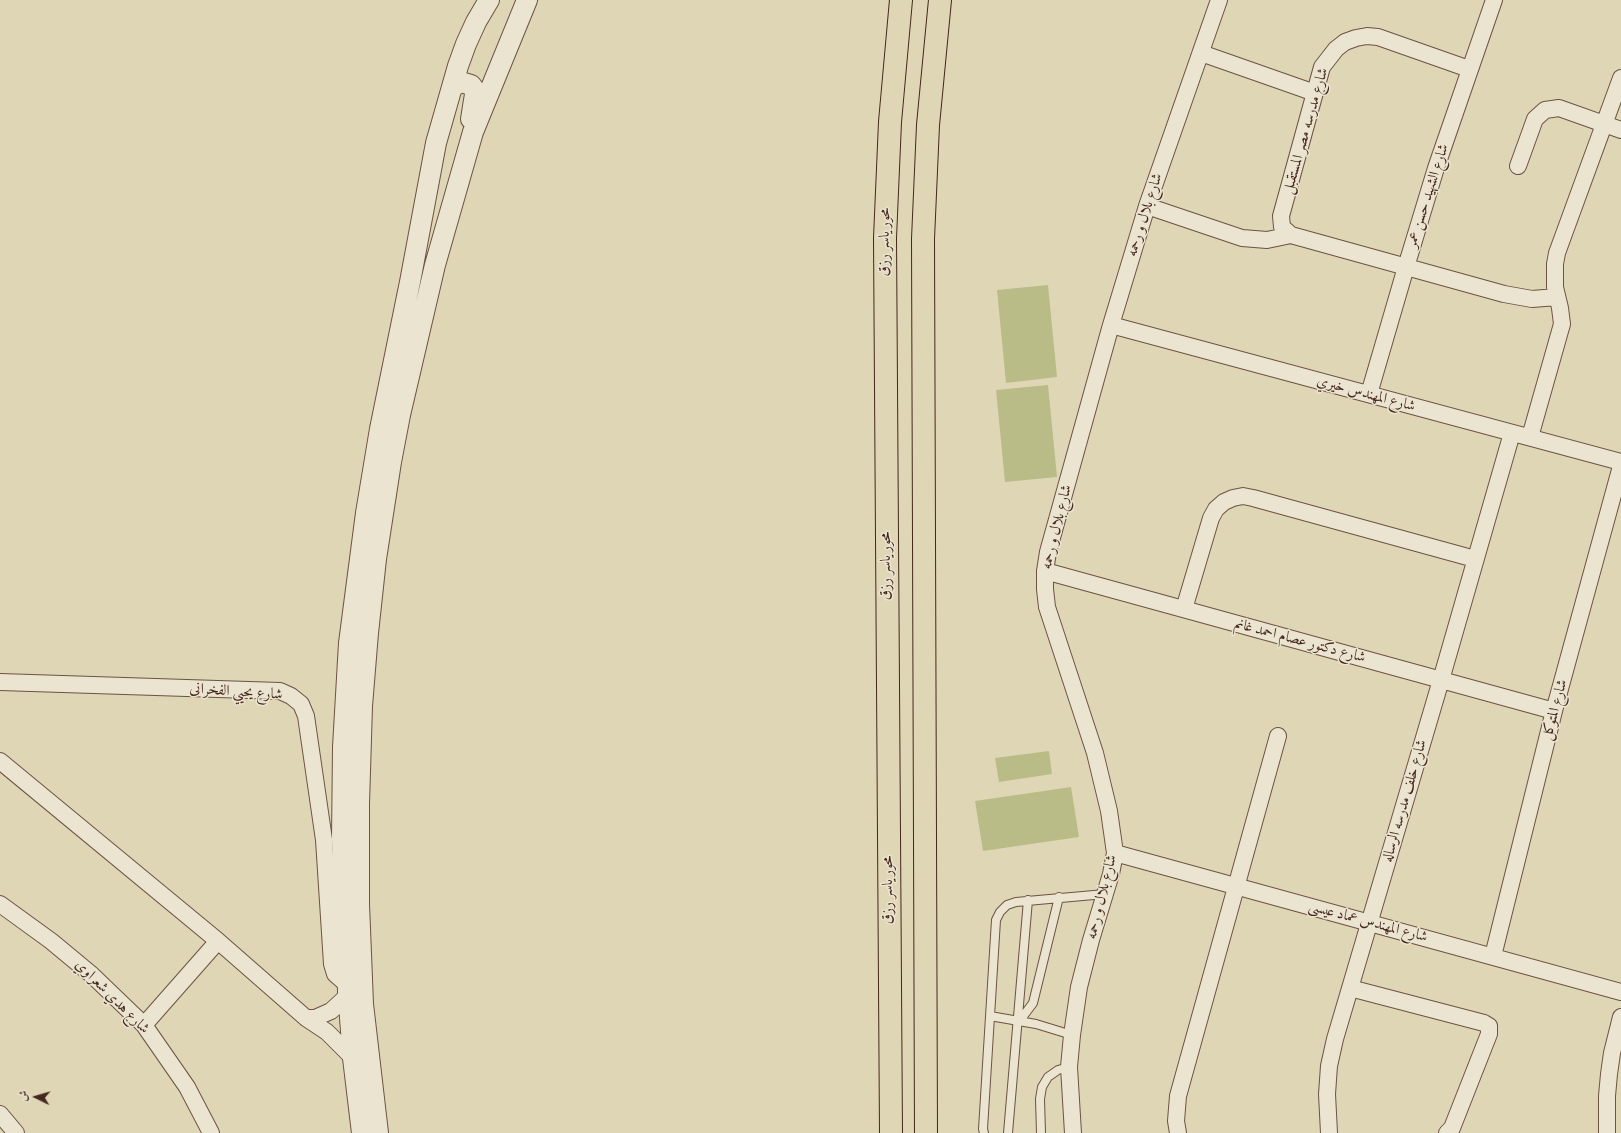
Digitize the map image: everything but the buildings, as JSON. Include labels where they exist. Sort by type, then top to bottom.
[{"type":"main road","name":"محور ياسر رزق","points":[[890,1133],[885,238],[890,122],[901,0]]},
{"type":"main road","points":[[926,1133],[923,246],[928,125],[940,0]]},
{"type":"street","points":[[362,1133],[353,1058],[348,987],[333,840],[342,762],[349,643],[366,513],[380,429],[410,282],[432,161],[452,87],[466,44],[488,0]]},
{"type":"street","points":[[378,1133],[364,1019],[359,904],[359,804],[362,706],[368,633],[382,516],[400,415],[435,265],[473,132],[527,0]]},
{"type":"street","name":"شارع بلال و رحمه","points":[[1073,1133],[1069,1067],[1079,987],[1111,874],[1115,853],[1109,811],[1095,753],[1047,607],[1045,571],[1048,552],[1111,325],[1147,206],[1219,0]]},
{"type":"street","name":"شارع الشهيد حسن عمر","points":[[1370,394],[1436,168],[1494,0]]},
{"type":"street","name":"شارع مدرسه مصر المستقبل","points":[[1291,234],[1282,227],[1281,216],[1322,67],[1336,49],[1345,42],[1356,38],[1367,36],[1378,37],[1470,69]]},
{"type":"street","points":[[1201,53],[1315,93]]},
{"type":"street","points":[[1530,437],[1561,332],[1562,316],[1557,297],[1555,276],[1557,253],[1621,78]]},
{"type":"street","points":[[452,87],[456,84],[466,82],[474,89],[475,94],[471,116],[473,132]]},
{"type":"street","points":[[1518,166],[1535,119],[1545,110],[1559,108],[1621,130]]},
{"type":"street","points":[[1147,206],[1242,238],[1266,240],[1291,234],[1518,297],[1532,299],[1557,297]]},
{"type":"street","name":"شارع المهندس خيري","points":[[1111,325],[1621,462]]},
{"type":"street","name":"شارع خلف مدرسه الرساله","points":[[1329,1133],[1327,1094],[1329,1066],[1335,1039],[1512,433]]},
{"type":"street","name":"شارع المتوكل","points":[[1493,956],[1554,711],[1621,466]]},
{"type":"street","points":[[1184,609],[1210,518],[1220,505],[1233,498],[1243,496],[1475,559]]},
{"type":"street","name":"شارع دكتور عصام احمد غانم","points":[[1045,571],[1554,711]]},
{"type":"street","name":"شارع يحيي الفخرانى","points":[[0,682],[280,691],[291,696],[301,704],[306,716],[333,840]]},
{"type":"street","points":[[1178,1133],[1178,1096],[1278,736]]},
{"type":"street","points":[[0,760],[218,941],[306,1018],[336,1040],[353,1058]]},
{"type":"street","name":"شارع المهندس عماد عيسى","points":[[1115,853],[1621,992]]},
{"type":"street","name":"شارع هدي شعراوي","points":[[0,904],[51,941],[92,975],[144,1025],[187,1087],[211,1133]]},
{"type":"street","points":[[144,1025],[218,941]]},
{"type":"street","points":[[306,1018],[315,1018],[331,1011],[344,999],[348,987]]},
{"type":"street","points":[[1350,988],[1484,1023],[1489,1026],[1489,1034],[1452,1128],[1447,1133]]},
{"type":"street","points":[[1607,1133],[1607,1096],[1609,1074],[1612,1052],[1621,1017]]},
{"type":"street","points":[[0,1114],[16,1133]]},
{"type":"lane","points":[[984,1133],[996,920],[1000,912],[1007,905],[1016,902],[1105,894]]},
{"type":"lane","points":[[1018,1020],[1033,1003],[1059,897]]},
{"type":"lane","points":[[1008,1133],[1028,900]]},
{"type":"lane","points":[[990,1016],[1018,1020],[1072,1035]]},
{"type":"lane","points":[[1041,1133],[1040,1099],[1042,1087],[1048,1077],[1058,1070],[1069,1067]]},
{"type":"green space","points":[[1048,285],[1057,377],[1006,383],[997,290]]},
{"type":"green space","points":[[1048,385],[1057,477],[1005,482],[996,390]]},
{"type":"green space","points":[[1049,751],[1052,774],[999,782],[995,758]]},
{"type":"green space","points":[[1071,787],[1079,837],[983,851],[975,801]]}]
